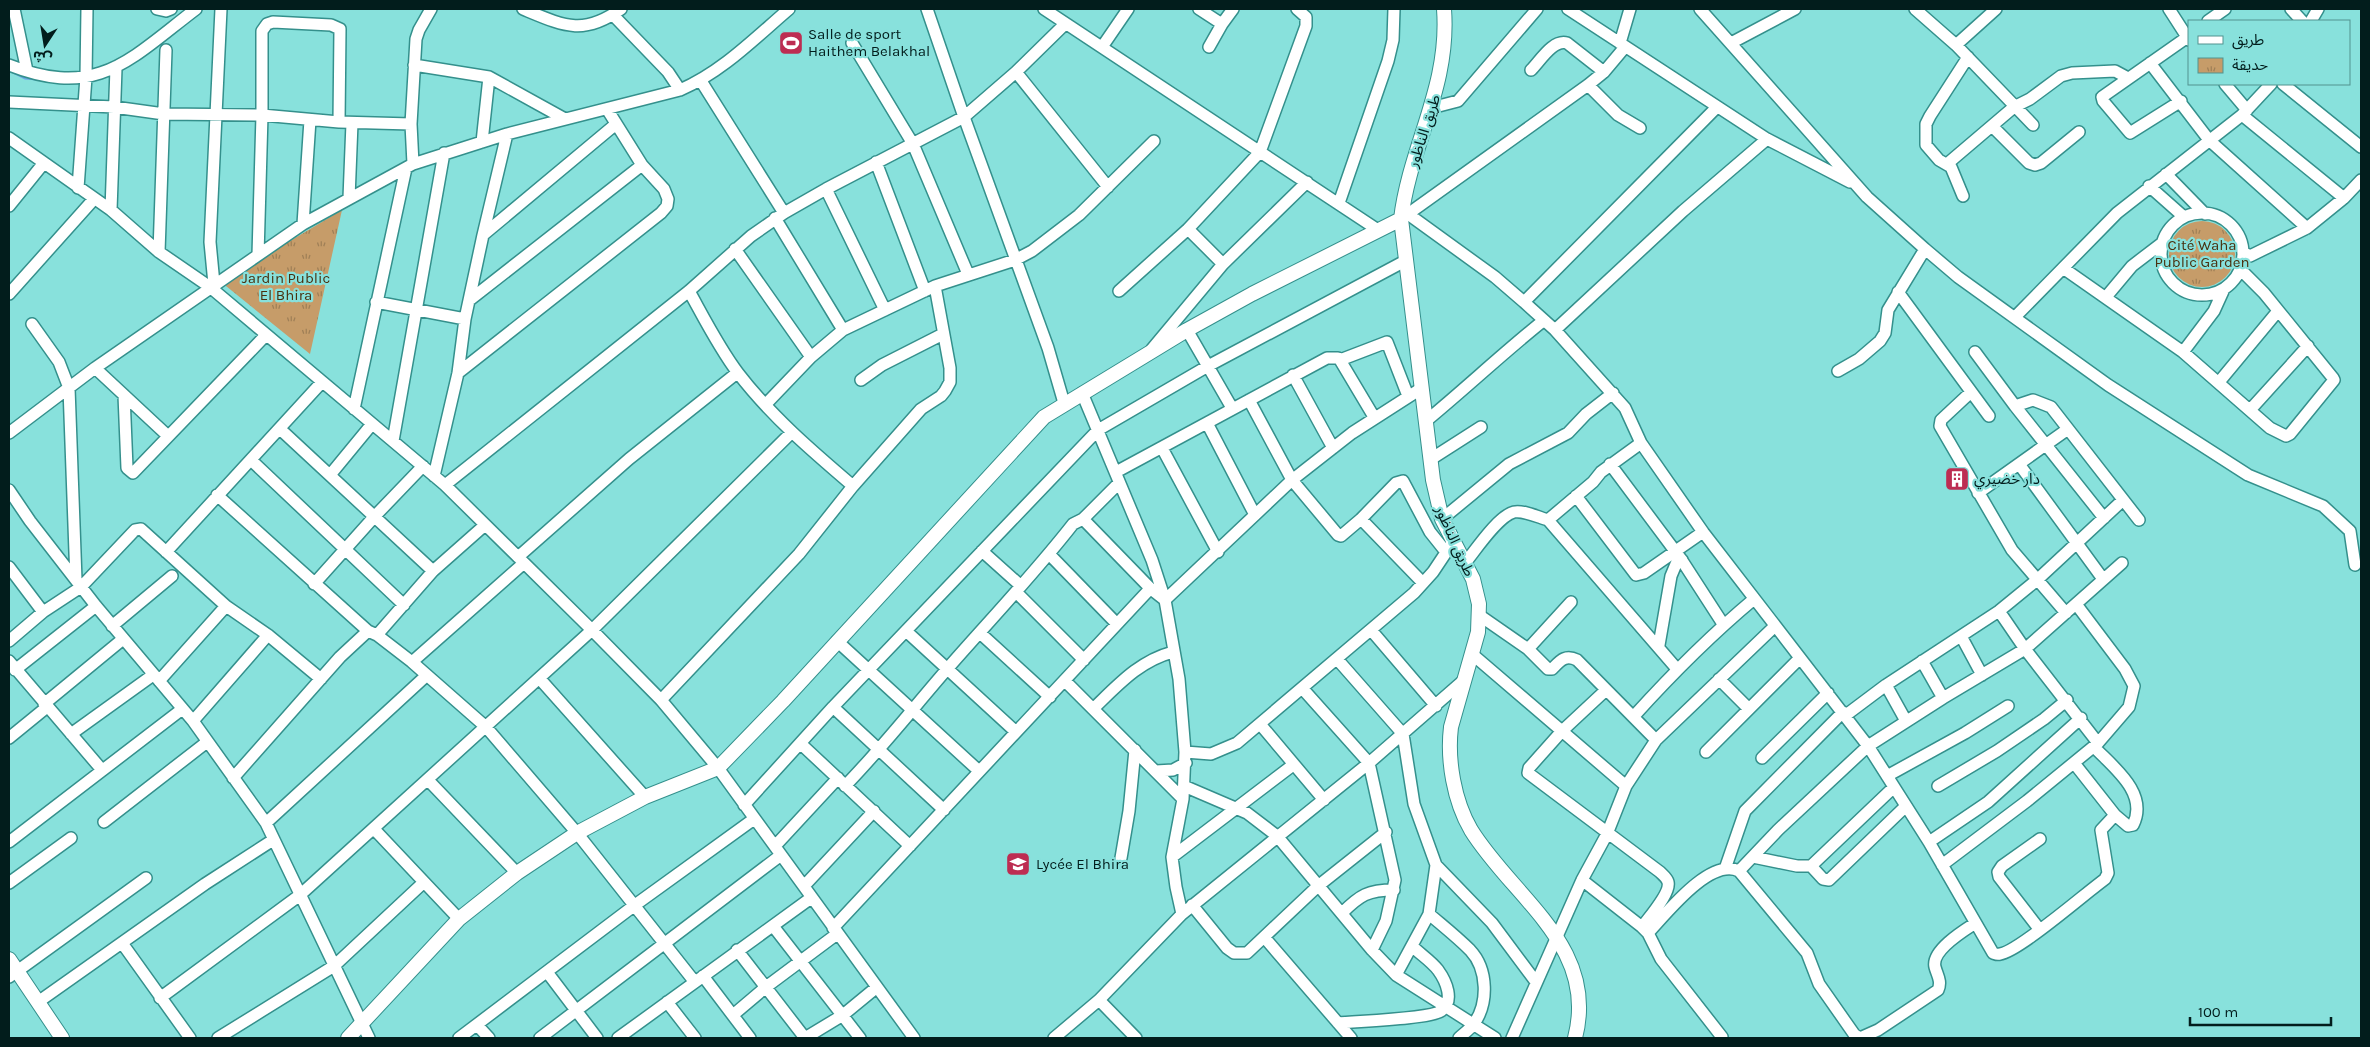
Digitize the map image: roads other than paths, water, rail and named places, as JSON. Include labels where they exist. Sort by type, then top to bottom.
[{"type":"street","points":[[14,9],[27,71]]},
{"type":"street","points":[[78,188],[86,77],[86,9]]},
{"type":"street","points":[[156,9],[166,11],[171,9]]},
{"type":"street","points":[[9,65],[27,71],[65,78],[86,77],[116,68],[196,9]]},
{"type":"street","points":[[212,286],[210,256],[220,9]]},
{"type":"street","points":[[354,409],[376,302],[409,166],[414,65],[418,30],[431,9]]},
{"type":"street","points":[[523,9],[576,27],[596,24],[617,12],[668,72],[680,90]]},
{"type":"street","points":[[9,432],[95,368],[212,286],[303,224],[349,198],[409,166],[444,154],[507,134],[680,90],[701,81],[719,69],[789,9]]},
{"type":"street","points":[[927,9],[1048,348],[1064,404]]},
{"type":"street","points":[[1044,9],[1378,230]]},
{"type":"street","points":[[1102,47],[1128,9]]},
{"type":"street","points":[[1199,9],[1222,24]]},
{"type":"street","points":[[1209,47],[1233,9]]},
{"type":"street","points":[[1119,291],[1188,229],[1260,152],[1306,26],[1309,13],[1297,9]]},
{"type":"street","points":[[1339,203],[1388,61],[1393,40],[1394,9]]},
{"type":"street","name":"طريق الناظور","points":[[1444,9],[1442,60],[1438,88],[1404,193],[1404,217],[1405,261],[1433,480],[1449,547],[1465,563],[1477,593],[1478,632],[1463,682],[1449,742],[1451,766],[1465,816],[1487,852],[1557,935],[1572,967],[1578,990],[1579,1018],[1575,1038]]},
{"type":"street","points":[[1431,108],[1458,101],[1537,9]]},
{"type":"street","points":[[1568,9],[1767,139],[1856,185]]},
{"type":"street","points":[[348,1038],[459,919],[517,873],[577,833],[645,797],[718,768],[740,748],[1044,417],[1187,330],[1252,294],[1404,217],[1604,72],[1623,45],[1630,9]]},
{"type":"street","points":[[1700,9],[1827,154],[1888,218],[1924,249],[1958,277],[2108,385],[2248,475],[2323,506],[2350,531],[2355,565]]},
{"type":"street","points":[[1731,43],[1795,9]]},
{"type":"street","points":[[1914,9],[1956,44],[2014,107],[2033,124]]},
{"type":"street","points":[[1956,44],[1996,9]]},
{"type":"street","points":[[2169,9],[2188,38],[2102,97],[2107,107],[2130,133],[2181,101]]},
{"type":"street","points":[[2209,20],[2225,9]]},
{"type":"street","points":[[2291,9],[2301,20]]},
{"type":"street","points":[[2312,20],[2318,9]]},
{"type":"street","points":[[258,255],[262,31],[265,26],[273,22],[337,26],[341,33],[339,122]]},
{"type":"street","points":[[445,485],[689,291],[735,249],[779,216],[876,162],[964,117],[1016,72],[1065,24]]},
{"type":"street","points":[[1531,70],[1556,44],[1562,42],[1567,43],[1604,72]]},
{"type":"street","points":[[852,43],[913,144],[968,274]]},
{"type":"street","points":[[159,252],[166,50]]},
{"type":"street","points":[[1963,196],[1951,167],[1934,156],[1926,145],[1926,124],[1968,57]]},
{"type":"street","points":[[2150,63],[2209,140],[2307,228]]},
{"type":"street","points":[[414,65],[489,77],[566,119]]},
{"type":"street","points":[[111,210],[116,68]]},
{"type":"street","points":[[1947,164],[2014,107],[2066,74],[2116,71],[2128,78]]},
{"type":"street","points":[[1016,72],[1108,187]]},
{"type":"street","points":[[482,142],[489,77]]},
{"type":"street","points":[[701,81],[843,330]]},
{"type":"street","points":[[1588,85],[1618,115],[1640,128]]},
{"type":"street","points":[[2226,85],[2244,112],[2344,198]]},
{"type":"street","points":[[2015,317],[2117,213],[2244,112],[2270,85]]},
{"type":"street","points":[[2283,85],[2361,147]]},
{"type":"street","points":[[9,102],[114,107],[164,114],[215,113],[339,122],[411,124]]},
{"type":"street","points":[[1524,302],[1716,107]]},
{"type":"street","points":[[458,373],[661,213],[667,206],[668,199],[664,189],[642,165],[607,109]]},
{"type":"street","points":[[303,224],[310,120]]},
{"type":"street","points":[[349,198],[352,122]]},
{"type":"street","points":[[483,235],[616,124]]},
{"type":"street","points":[[1992,126],[2029,163],[2035,165],[2041,164],[2078,132]]},
{"type":"street","points":[[434,476],[458,373],[465,319],[507,134]]},
{"type":"street","points":[[9,138],[43,164],[111,210],[159,252],[212,286],[266,336],[445,485],[592,630],[661,700],[718,768],[914,1038]]},
{"type":"street","points":[[1555,330],[1683,211],[1767,139]]},
{"type":"street","points":[[766,404],[811,357],[843,330],[930,289],[968,274],[1016,260],[1032,251],[1056,234],[1108,187],[1154,141]]},
{"type":"street","points":[[393,441],[444,154]]},
{"type":"street","points":[[1818,165],[1827,154]]},
{"type":"street","points":[[661,700],[700,656],[799,554],[853,486],[921,409],[941,396],[950,382],[943,334],[930,289],[876,162]]},
{"type":"street","points":[[9,206],[43,164]]},
{"type":"street","points":[[471,299],[642,165]]},
{"type":"street","points":[[2166,174],[2205,214]]},
{"type":"street","points":[[2243,252],[2250,256],[2307,228],[2344,198],[2361,180]]},
{"type":"street","points":[[1148,354],[1223,264],[1308,182]]},
{"type":"street","points":[[2149,186],[2184,218]]},
{"type":"street","points":[[826,189],[885,310]]},
{"type":"street","points":[[9,294],[13,282],[94,200]]},
{"type":"street","points":[[2106,297],[2137,261],[2162,242],[2174,224],[2184,218],[2205,214],[2217,216],[2235,230],[2243,252],[2241,266],[2231,283],[2224,289],[2210,294],[2196,295],[2183,291],[2172,282],[2164,270],[2160,257],[2162,242]]},
{"type":"street","points":[[1404,217],[1495,277],[1524,302],[1555,330],[1625,408],[1641,443],[1703,532],[1868,746],[1929,842],[1974,924],[1993,953],[1997,954],[2010,950],[2040,930],[2105,879],[2108,873],[2101,830],[2115,815]]},
{"type":"street","points":[[1188,229],[1223,264]]},
{"type":"street","points":[[735,249],[811,357]]},
{"type":"street","points":[[1838,370],[1859,359],[1880,342],[1885,334],[1888,312],[1924,249]]},
{"type":"street","points":[[744,805],[833,707],[1098,430],[1208,366],[1405,261]]},
{"type":"street","points":[[2063,268],[2184,352],[2276,432],[2286,436],[2290,434],[2334,380],[2332,374],[2264,293],[2242,270],[2241,266]]},
{"type":"street","points":[[2184,352],[2214,311],[2224,289]]},
{"type":"street","points":[[689,291],[738,373],[791,433],[853,486]]},
{"type":"street","points":[[1898,292],[1989,416]]},
{"type":"street","points":[[376,302],[465,319]]},
{"type":"street","points":[[2218,382],[2278,311]]},
{"type":"street","points":[[1426,421],[1475,380],[1496,359],[1543,321]]},
{"type":"street","points":[[32,324],[59,362],[69,388],[79,583]]},
{"type":"street","points":[[1187,330],[1232,408]]},
{"type":"street","points":[[861,380],[882,366],[943,334]]},
{"type":"street","points":[[124,394],[129,472],[133,472],[266,336]]},
{"type":"street","points":[[1340,360],[1387,342],[1408,396]]},
{"type":"street","points":[[2250,410],[2308,346]]},
{"type":"street","points":[[1975,352],[2014,406],[2104,518]]},
{"type":"street","points":[[540,1038],[665,942],[778,851],[842,782],[880,749],[1019,590],[1073,524],[1082,519],[1117,478],[1162,448],[1232,408],[1327,358],[1338,358],[1340,360],[1374,418]]},
{"type":"street","points":[[95,368],[168,436]]},
{"type":"street","points":[[412,662],[629,459],[738,373]]},
{"type":"street","points":[[1293,375],[1333,448]]},
{"type":"street","points":[[166,552],[322,382]]},
{"type":"street","points":[[1165,600],[1218,552],[1292,480],[1374,418],[1422,388]]},
{"type":"street","points":[[1971,392],[1941,420],[1940,426],[2012,550],[2066,614]]},
{"type":"street","points":[[1082,393],[1152,560],[1165,600],[1179,679],[1185,758],[1183,799],[1172,857],[1182,914]]},
{"type":"street","points":[[1442,519],[1509,464],[1568,433],[1586,414],[1612,394]]},
{"type":"street","points":[[1156,771],[1173,770],[1185,758],[1211,754],[1228,748],[1260,724],[1371,630],[1423,583],[1449,547],[1430,532],[1403,481],[1396,483],[1361,519],[1341,536],[1338,535],[1292,480],[1249,400]]},
{"type":"street","points":[[2014,406],[2033,400],[2046,403],[2051,407],[2139,520]]},
{"type":"street","points":[[1207,423],[1255,515]]},
{"type":"street","points":[[330,475],[372,424]]},
{"type":"street","points":[[1431,459],[1481,427]]},
{"type":"street","points":[[280,429],[433,572]]},
{"type":"street","points":[[1978,493],[2068,429]]},
{"type":"street","points":[[160,998],[300,895],[374,829],[592,630],[791,433]]},
{"type":"street","points":[[1548,520],[1610,464],[1641,443]]},
{"type":"street","points":[[1162,448],[1218,552]]},
{"type":"street","points":[[251,460],[404,605]]},
{"type":"street","points":[[1610,464],[1679,556],[1723,624]]},
{"type":"street","points":[[2019,464],[2103,579]]},
{"type":"street","points":[[314,584],[374,516],[423,466]]},
{"type":"street","points":[[9,490],[96,606],[181,710],[193,721],[266,823],[370,1038]]},
{"type":"street","points":[[217,495],[314,584],[373,633],[412,662],[486,727],[577,833],[665,942],[733,1015],[750,1038]]},
{"type":"street","points":[[1576,496],[1633,574],[1642,575],[1679,556],[1703,532]]},
{"type":"street","points":[[1725,869],[1745,811],[1844,714],[1999,611],[2037,580],[2123,500]]},
{"type":"street","points":[[1465,563],[1488,534],[1508,515],[1519,512],[1548,520],[1659,645],[1677,669]]},
{"type":"street","points":[[1082,519],[1151,589],[1165,600]]},
{"type":"street","points":[[1361,519],[1423,583]]},
{"type":"street","points":[[233,778],[340,657],[373,633],[404,605],[433,572],[485,525]]},
{"type":"street","points":[[9,641],[79,583],[135,530],[141,529],[226,606],[268,635],[320,678]]},
{"type":"street","points":[[982,551],[1084,660]]},
{"type":"street","points":[[1049,554],[1117,624]]},
{"type":"street","points":[[1659,645],[1671,576],[1679,556]]},
{"type":"street","points":[[1739,870],[1868,746],[1942,698],[2025,650],[2122,563]]},
{"type":"street","points":[[11,574],[43,612]]},
{"type":"street","points":[[112,626],[172,576]]},
{"type":"street","points":[[733,1015],[835,931],[979,771],[1151,589]]},
{"type":"street","points":[[1634,716],[1677,669],[1723,624],[1754,599]]},
{"type":"street","points":[[1528,649],[1571,602]]},
{"type":"street","points":[[1942,865],[2096,745],[2129,707],[2134,686],[2125,669],[2076,604]]},
{"type":"street","points":[[96,606],[12,665],[102,770]]},
{"type":"street","points":[[71,734],[156,678],[226,606]]},
{"type":"street","points":[[1999,611],[2025,650],[2081,718],[2096,745],[2123,777],[2134,794],[2136,813],[2133,825],[2128,826],[2115,815],[2074,763]]},
{"type":"street","points":[[1478,615],[1528,649],[1548,669],[1552,668],[1563,658],[1570,657],[1576,660],[1656,740]]},
{"type":"street","points":[[1512,1038],[1582,880],[1607,834],[1626,786],[1656,740],[1775,626]]},
{"type":"street","points":[[1371,630],[1436,706]]},
{"type":"street","points":[[906,631],[1016,732]]},
{"type":"street","points":[[980,634],[1050,697]]},
{"type":"street","points":[[193,721],[268,635]]},
{"type":"street","points":[[1961,636],[1982,675]]},
{"type":"street","points":[[9,738],[123,639]]},
{"type":"street","points":[[837,642],[979,771]]},
{"type":"street","points":[[1093,709],[1135,669],[1153,658],[1173,652]]},
{"type":"street","points":[[1472,654],[1626,786]]},
{"type":"street","points":[[1706,752],[1800,658]]},
{"type":"street","points":[[1337,659],[1403,734],[1414,804],[1436,865],[1492,923],[1536,982]]},
{"type":"street","points":[[1922,661],[1942,698]]},
{"type":"street","points":[[266,823],[427,675]]},
{"type":"street","points":[[539,678],[645,797]]},
{"type":"street","points":[[1719,679],[1749,708]]},
{"type":"street","points":[[1065,681],[1183,799]]},
{"type":"street","points":[[1054,1038],[1099,1000],[1192,905],[1369,763],[1463,682]]},
{"type":"street","points":[[1886,686],[1906,721]]},
{"type":"street","points":[[1302,688],[1369,763],[1386,832],[1395,880],[1386,921],[1372,950]]},
{"type":"street","points":[[1606,690],[1562,731],[1529,768],[1528,773],[1667,879],[1668,890],[1645,930]]},
{"type":"street","points":[[1762,758],[1828,694]]},
{"type":"street","points":[[1938,786],[1982,761],[2044,719],[2067,700]]},
{"type":"street","points":[[1886,776],[1965,733],[2008,706]]},
{"type":"street","points":[[833,707],[944,810]]},
{"type":"street","points":[[9,842],[181,710]]},
{"type":"street","points":[[1929,842],[1988,802],[2081,718]]},
{"type":"street","points":[[1260,724],[1324,800]]},
{"type":"street","points":[[104,822],[207,742]]},
{"type":"street","points":[[801,744],[910,846]]},
{"type":"street","points":[[1121,858],[1129,811],[1135,750]]},
{"type":"street","points":[[1172,857],[1293,765]]},
{"type":"street","points":[[428,780],[517,873]]},
{"type":"street","points":[[1184,786],[1253,817],[1277,836],[1372,950],[1396,975],[1494,1038]]},
{"type":"street","points":[[1810,866],[1894,787]]},
{"type":"street","points":[[1753,857],[1783,864],[1810,866],[1823,878],[1829,880],[1906,806]]},
{"type":"street","points":[[804,886],[874,811]]},
{"type":"street","points":[[459,1038],[635,905],[754,819]]},
{"type":"street","points":[[374,829],[459,919]]},
{"type":"street","points":[[1192,905],[1218,939],[1234,953],[1247,953],[1318,886],[1386,832]]},
{"type":"street","points":[[9,884],[72,838]]},
{"type":"street","points":[[2040,839],[2002,866],[1998,872],[1999,876],[2040,930]]},
{"type":"street","points":[[38,1002],[205,884],[273,840]]},
{"type":"street","points":[[1396,975],[1429,914],[1436,865]]},
{"type":"street","points":[[1645,930],[1696,884],[1725,869],[1739,870],[1796,936],[1807,953],[1820,984],[1854,1034],[1860,1038],[1878,1030],[1938,990],[1940,980],[1934,962],[1936,956],[1960,933],[1974,924]]},
{"type":"street","points":[[13,975],[146,878]]},
{"type":"street","points":[[1582,880],[1645,930],[1661,959],[1722,1037]]},
{"type":"street","points":[[218,1038],[334,966],[423,883]]},
{"type":"street","points":[[1342,913],[1362,895],[1377,890],[1394,890]]},
{"type":"street","points":[[618,1038],[811,898]]},
{"type":"street","points":[[1429,914],[1471,951],[1483,974],[1484,994],[1473,1024],[1459,1038]]},
{"type":"street","points":[[773,926],[860,1038]]},
{"type":"street","points":[[1264,937],[1351,1038]]},
{"type":"street","points":[[122,943],[190,1038]]},
{"type":"street","points":[[1338,1022],[1418,1017],[1440,1012],[1446,1006],[1449,996],[1438,970],[1412,946]]},
{"type":"street","points":[[737,950],[805,1038],[842,1015],[877,987]]},
{"type":"street","points":[[9,959],[13,975],[38,1002],[62,1038]]},
{"type":"street","points":[[547,972],[597,1038]]},
{"type":"street","points":[[1099,1000],[1136,1038]]},
{"type":"street","points":[[667,1002],[695,1038]]},
{"type":"street","points":[[477,1025],[489,1038]]},
{"type":"waterway","points":[[9,70],[25,78],[38,79]]},
{"type":"place","name":"Salle de sport Haithem Belakhal","points":[[791,43]]},
{"type":"place","name":"دار خضيري","points":[[1957,479]]},
{"type":"place","name":"Lycée El Bhira","points":[[1018,864]]},
{"type":"park label","name":"Cité Waha Public Garden","points":[[2202,254]]},
{"type":"park label","name":"Jardin Public El Bhira","points":[[286,286]]}]
